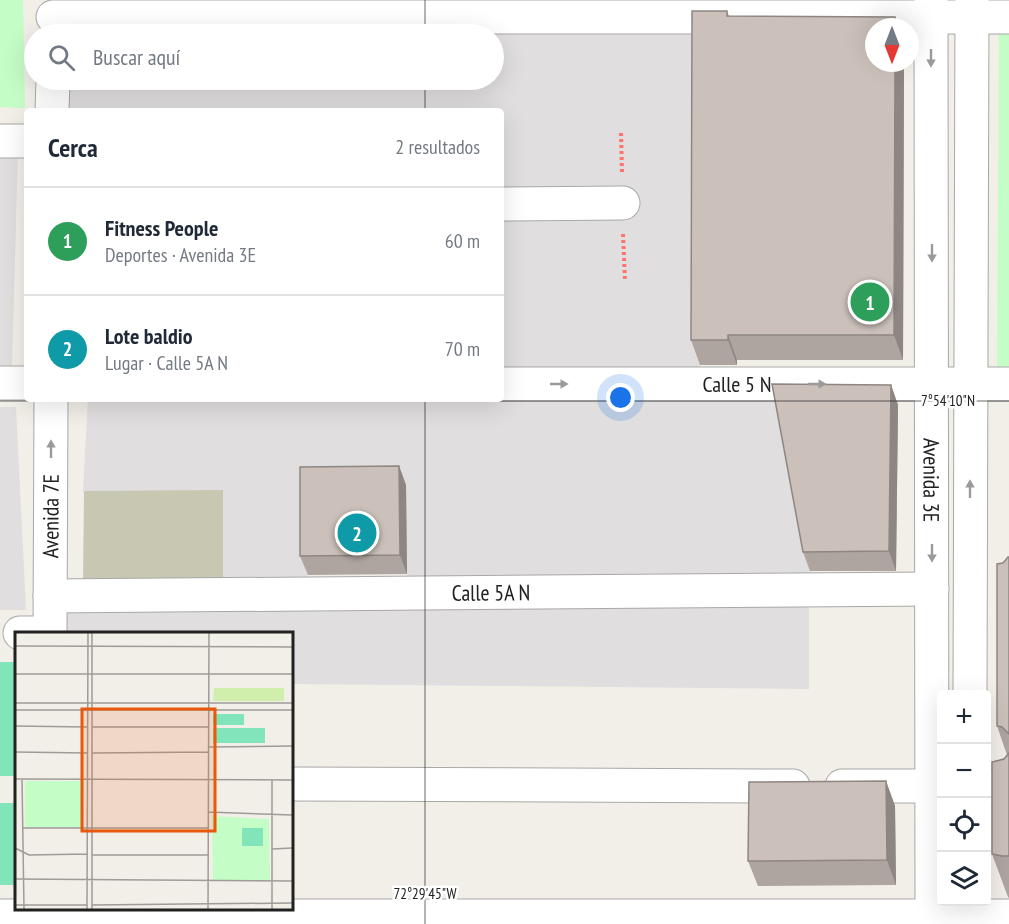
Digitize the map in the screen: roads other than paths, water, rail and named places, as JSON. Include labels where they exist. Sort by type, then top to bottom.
[{"type":"street","name":"Avenida 3E","points":[[931,8],[932,920]]},
{"type":"street","points":[[53,17],[972,8],[1009,17]]},
{"type":"street","name":"Avenida 3E","points":[[970,690],[970,661],[985,590],[971,384],[972,8]]},
{"type":"street","points":[[52,90],[52,108]]},
{"type":"street","points":[[0,141],[24,141]]},
{"type":"street","points":[[504,204],[623,203]]},
{"type":"street","points":[[0,383],[24,383]]},
{"type":"street","name":"Calle 5 N","points":[[504,384],[1009,384]]},
{"type":"street","name":"Avenida 7E","points":[[50,632],[51,402]]},
{"type":"street","name":"Calle 5A N","points":[[50,596],[932,589]]},
{"type":"street","points":[[932,662],[970,661]]},
{"type":"street","points":[[292,784],[932,786]]},
{"type":"street","points":[[991,788],[1009,787]]},
{"type":"street","points":[[0,916],[932,920],[969,914],[1009,916]]},
{"type":"place","name":"Fitness People","points":[[870,302]]},
{"type":"place","name":"Lote baldio","points":[[357,533]]}]
